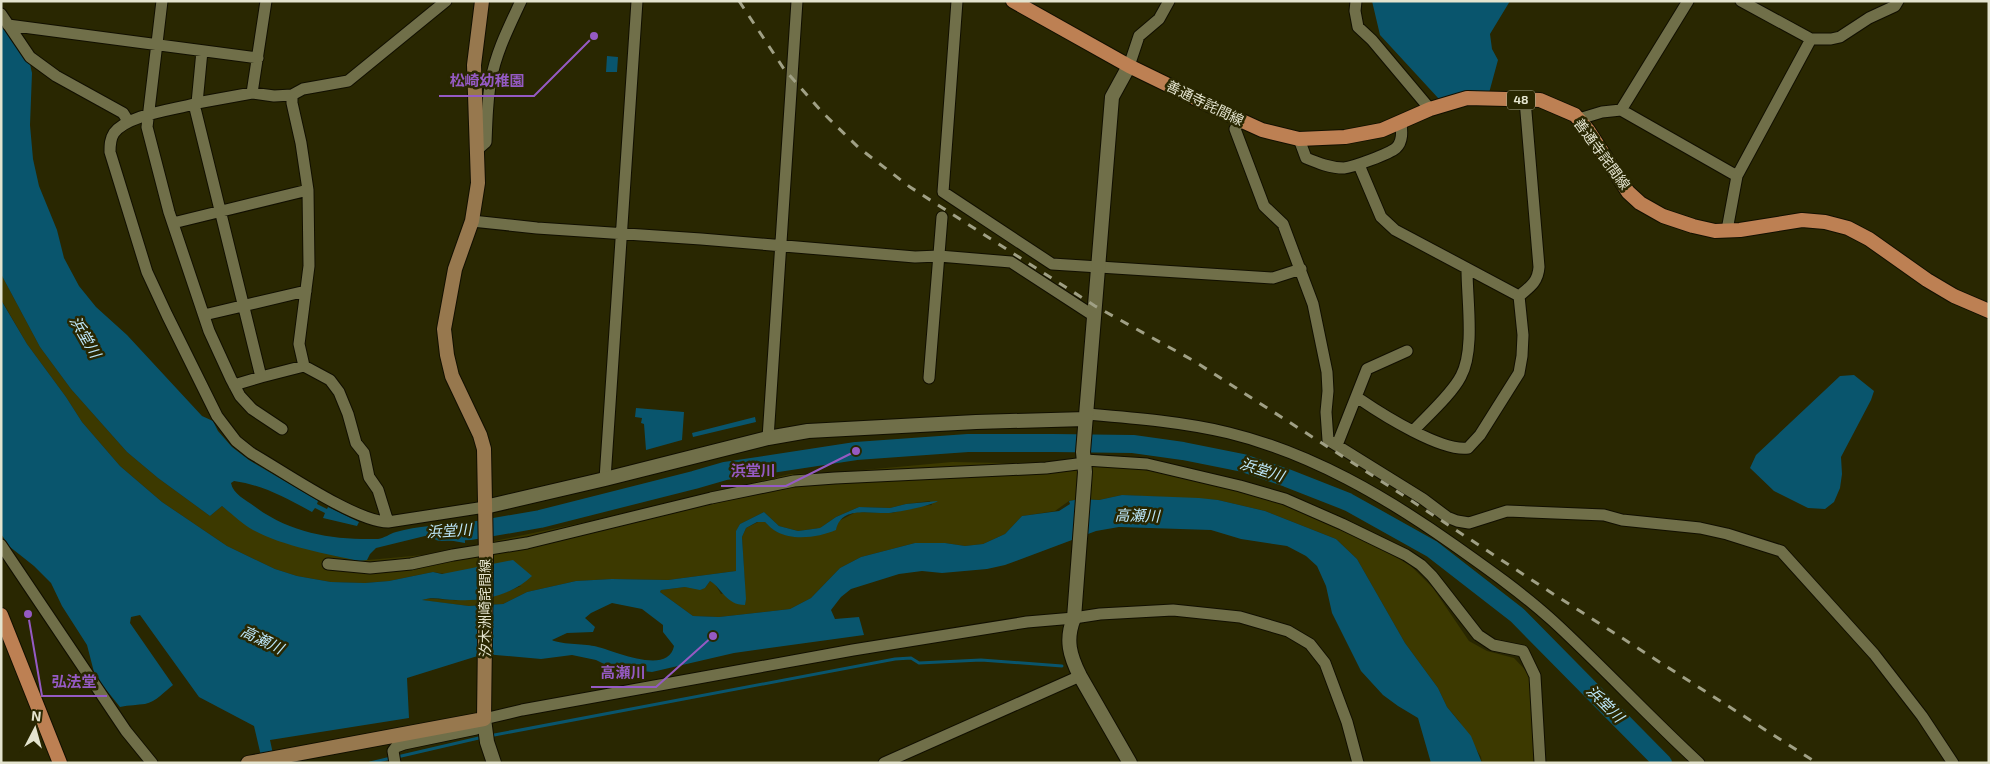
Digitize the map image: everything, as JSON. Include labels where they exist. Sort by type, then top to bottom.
[{"type":"main road","name":"汐木洲崎詫間線","points":[[482,1],[474,65],[478,184],[472,221],[455,269],[447,304],[444,329],[452,376],[480,435],[485,470],[485,726]]},
{"type":"main road","name":"善通寺詫間線","points":[[1013,1],[1129,66],[1240,120],[1262,130],[1299,139],[1346,137],[1382,130],[1430,110],[1467,98],[1540,100],[1547,102],[1579,119],[1628,192],[1640,203],[1663,216],[1715,231],[1740,230],[1802,220],[1826,222],[1848,228],[1868,239],[1927,280],[1954,296],[1989,311]]},
{"type":"main road","points":[[1,615],[60,763]]},
{"type":"main road","points":[[248,763],[485,726]]},
{"type":"street","points":[[162,1],[147,127],[173,224],[204,316],[234,385],[240,396],[252,409],[282,429]]},
{"type":"street","points":[[252,93],[266,1]]},
{"type":"street","points":[[446,1],[348,81],[303,89],[292,95],[274,96],[252,93],[195,103],[128,121],[114,133],[110,143],[110,152],[147,272],[217,416],[236,441],[251,453],[354,512],[381,522],[388,522],[485,507],[606,480],[768,438],[808,432],[860,427],[1087,416],[1164,422],[1228,433],[1301,457],[1371,491],[1429,527],[1490,570],[1553,622],[1700,763]]},
{"type":"street","points":[[478,149],[486,142],[488,102],[491,79],[497,57],[504,36],[521,1]]},
{"type":"street","points":[[606,480],[637,1]]},
{"type":"street","points":[[768,438],[797,1]]},
{"type":"street","points":[[957,1],[942,192],[1052,264],[1273,278],[1301,270]]},
{"type":"street","points":[[1130,763],[1073,661],[1069,645],[1069,630],[1074,616],[1094,316],[1112,97],[1129,66],[1139,36],[1159,19],[1169,1]]},
{"type":"street","points":[[1356,1],[1355,11],[1358,28],[1372,40],[1430,110]]},
{"type":"street","points":[[1621,110],[1688,1]]},
{"type":"street","points":[[1741,1],[1811,39],[1840,37],[1869,18],[1895,6],[1898,1]]},
{"type":"street","points":[[1,14],[30,57],[56,76],[123,113],[128,121]]},
{"type":"street","points":[[8,25],[258,58]]},
{"type":"street","points":[[1727,230],[1737,176],[1811,39]]},
{"type":"street","points":[[202,52],[195,103],[261,377]]},
{"type":"street","points":[[292,95],[292,103],[307,172],[308,190],[309,266],[299,344],[304,366]]},
{"type":"street","points":[[1519,296],[1534,284],[1538,276],[1539,267],[1525,100]]},
{"type":"street","points":[[1579,119],[1602,112],[1621,110],[1737,176]]},
{"type":"street","points":[[1240,120],[1235,129],[1264,206],[1282,224],[1313,304],[1327,372],[1326,412],[1328,440],[1423,499],[1447,517],[1457,521],[1469,523],[1507,511],[1604,515],[1622,520],[1700,528],[1727,534],[1782,552],[1874,654],[1922,716],[1953,763]]},
{"type":"street","points":[[1299,139],[1306,158],[1327,166],[1343,168],[1359,165],[1396,148],[1402,137],[1401,122]]},
{"type":"street","points":[[1359,165],[1381,217],[1394,230],[1519,296]]},
{"type":"street","points":[[173,224],[308,190]]},
{"type":"street","points":[[929,378],[942,217]]},
{"type":"street","points":[[472,221],[537,228],[915,257],[939,256],[1010,262],[1094,316]]},
{"type":"street","points":[[1413,431],[1456,384],[1464,370],[1469,330],[1468,270]]},
{"type":"street","points":[[204,316],[306,291]]},
{"type":"street","points":[[1361,400],[1399,425],[1451,447],[1468,448],[1476,440],[1518,373],[1522,356],[1519,296]]},
{"type":"street","points":[[1337,446],[1367,369],[1407,351]]},
{"type":"street","points":[[234,385],[304,366],[330,380],[339,392],[348,414],[356,443],[364,453],[369,477],[378,490],[388,522]]},
{"type":"street","points":[[328,564],[364,568],[393,567],[527,543],[730,494],[794,481],[1046,468],[1085,462],[1147,464],[1261,491],[1342,524],[1406,555],[1432,576],[1478,635],[1493,645],[1523,651],[1535,676],[1540,763]]},
{"type":"street","points":[[1,545],[126,731],[152,763]]},
{"type":"street","points":[[394,757],[396,747],[404,744],[476,729],[522,710],[853,650],[1027,622],[1074,616],[1173,610],[1240,617],[1288,631],[1310,644],[1325,663],[1347,722],[1358,763]]},
{"type":"street","points":[[884,763],[1080,676]]},
{"type":"street","points":[[485,726],[494,763]]},
{"type":"shaded area","points":[[1,274],[40,347],[71,389],[127,452],[158,478],[210,516],[222,506],[254,530],[278,540],[337,556],[368,560],[423,555],[586,522],[790,474],[841,472],[952,462],[1077,461],[1080,455],[1138,457],[1138,469],[1170,474],[1279,503],[1370,543],[1410,565],[1433,588],[1469,641],[1487,651],[1514,658],[1529,674],[1535,763],[1482,763],[1481,757],[1459,721],[1447,707],[1438,688],[1405,643],[1357,559],[1336,539],[1265,511],[1218,500],[1122,495],[1099,500],[1080,499],[1069,501],[1055,511],[1022,516],[1005,534],[983,544],[965,546],[945,543],[915,543],[861,557],[840,568],[811,598],[790,609],[719,617],[693,616],[660,592],[661,590],[685,587],[705,588],[710,581],[715,584],[721,594],[745,587],[742,537],[746,528],[758,522],[765,522],[777,532],[796,536],[819,528],[798,531],[779,526],[764,512],[740,524],[736,532],[736,571],[668,580],[612,579],[576,581],[527,592],[503,604],[469,606],[420,600],[484,598],[521,586],[433,572],[389,581],[365,583],[331,582],[297,576],[275,569],[227,546],[162,502],[120,466],[82,422],[27,344],[1,300]],"holes":[[[930,501],[932,505],[919,506],[892,513],[856,512],[821,528],[836,517],[859,507],[890,508]]]},
{"type":"water","points":[[1372,1],[1510,1],[1490,34],[1492,49],[1498,60],[1489,93],[1468,94],[1439,99],[1380,35]]},
{"type":"water","points":[[1,23],[30,64],[32,73],[30,125],[33,159],[39,186],[57,230],[64,258],[79,286],[96,307],[127,335],[202,416],[213,421],[218,431],[232,447],[249,460],[318,501],[317,504],[327,509],[328,507],[359,522],[357,526],[323,518],[325,513],[315,508],[312,512],[265,489],[234,481],[231,483],[237,494],[283,523],[313,533],[345,538],[378,539],[404,530],[464,522],[465,543],[425,536],[376,548],[367,560],[359,561],[305,549],[277,541],[253,530],[222,506],[210,516],[158,478],[127,452],[71,389],[40,347],[1,274]]},
{"type":"water","points":[[607,56],[618,57],[617,72],[606,72]]},
{"type":"water","points":[[1,300],[27,344],[82,422],[120,466],[162,502],[227,546],[275,569],[297,576],[331,582],[365,583],[389,581],[433,572],[442,574],[513,560],[532,576],[524,583],[497,596],[476,600],[434,598],[422,600],[469,606],[503,604],[527,592],[576,581],[612,579],[668,580],[736,571],[736,531],[740,524],[764,512],[779,526],[798,531],[820,528],[836,517],[859,507],[890,508],[906,504],[938,501],[922,507],[889,513],[858,512],[850,514],[839,522],[836,530],[822,535],[807,537],[784,535],[775,531],[765,522],[757,522],[746,528],[742,537],[745,605],[733,602],[710,581],[705,588],[700,590],[685,587],[661,590],[660,592],[693,616],[719,617],[790,609],[811,598],[840,568],[861,557],[915,543],[945,543],[965,546],[983,544],[1005,534],[1022,516],[1059,511],[1070,504],[1069,501],[1080,499],[1099,500],[1122,495],[1199,498],[1218,500],[1265,511],[1336,539],[1357,559],[1405,643],[1438,688],[1447,707],[1471,736],[1482,763],[1431,763],[1418,718],[1383,695],[1361,671],[1332,613],[1326,586],[1317,566],[1306,556],[1287,546],[1241,539],[1211,530],[1119,527],[1096,531],[1005,565],[987,569],[942,573],[922,571],[899,574],[851,589],[841,597],[831,610],[835,619],[859,617],[864,635],[734,653],[652,672],[612,668],[596,660],[572,655],[541,659],[484,654],[407,678],[409,718],[270,740],[273,754],[261,756],[254,726],[199,697],[140,615],[131,617],[130,623],[173,685],[157,699],[149,703],[120,707],[95,676],[87,645],[62,606],[51,583],[34,566],[10,547],[1,534]],"holes":[[[612,603],[642,609],[663,625],[663,632],[674,646],[670,655],[661,660],[638,659],[594,646],[552,640],[567,633],[593,632],[595,627],[585,618]]]},
{"type":"water","points":[[1854,375],[1874,391],[1841,457],[1842,474],[1840,488],[1834,502],[1825,509],[1808,508],[1774,491],[1750,468],[1756,455],[1840,376]]},
{"type":"water","points":[[636,408],[684,412],[682,440],[646,450],[644,424],[641,423],[642,418],[635,417]]},
{"type":"water","points":[[755,417],[756,422],[693,437],[692,433]]},
{"type":"waterway","name":"浜堂川","points":[[440,532],[471,531],[540,519],[725,471],[856,451],[968,443],[1133,444],[1183,451],[1243,463],[1348,502],[1432,549],[1517,615],[1663,763]]},
{"type":"waterway","points":[[489,736],[895,659],[911,658],[919,663],[981,660],[1062,666]]},
{"type":"waterway","points":[[397,757],[483,737]]},
{"type":"waterway","points":[[370,763],[391,758]]},
{"type":"railway","points":[[739,1],[784,69],[821,111],[859,148],[910,187],[1095,306],[1194,361],[1817,763]]},
{"type":"place","name":"松崎幼稚園","points":[[594,36]]},
{"type":"place","name":"浜堂川","points":[[856,451]]},
{"type":"place","name":"弘法堂","points":[[28,614]]},
{"type":"place","name":"高瀬川","points":[[713,636]]}]
